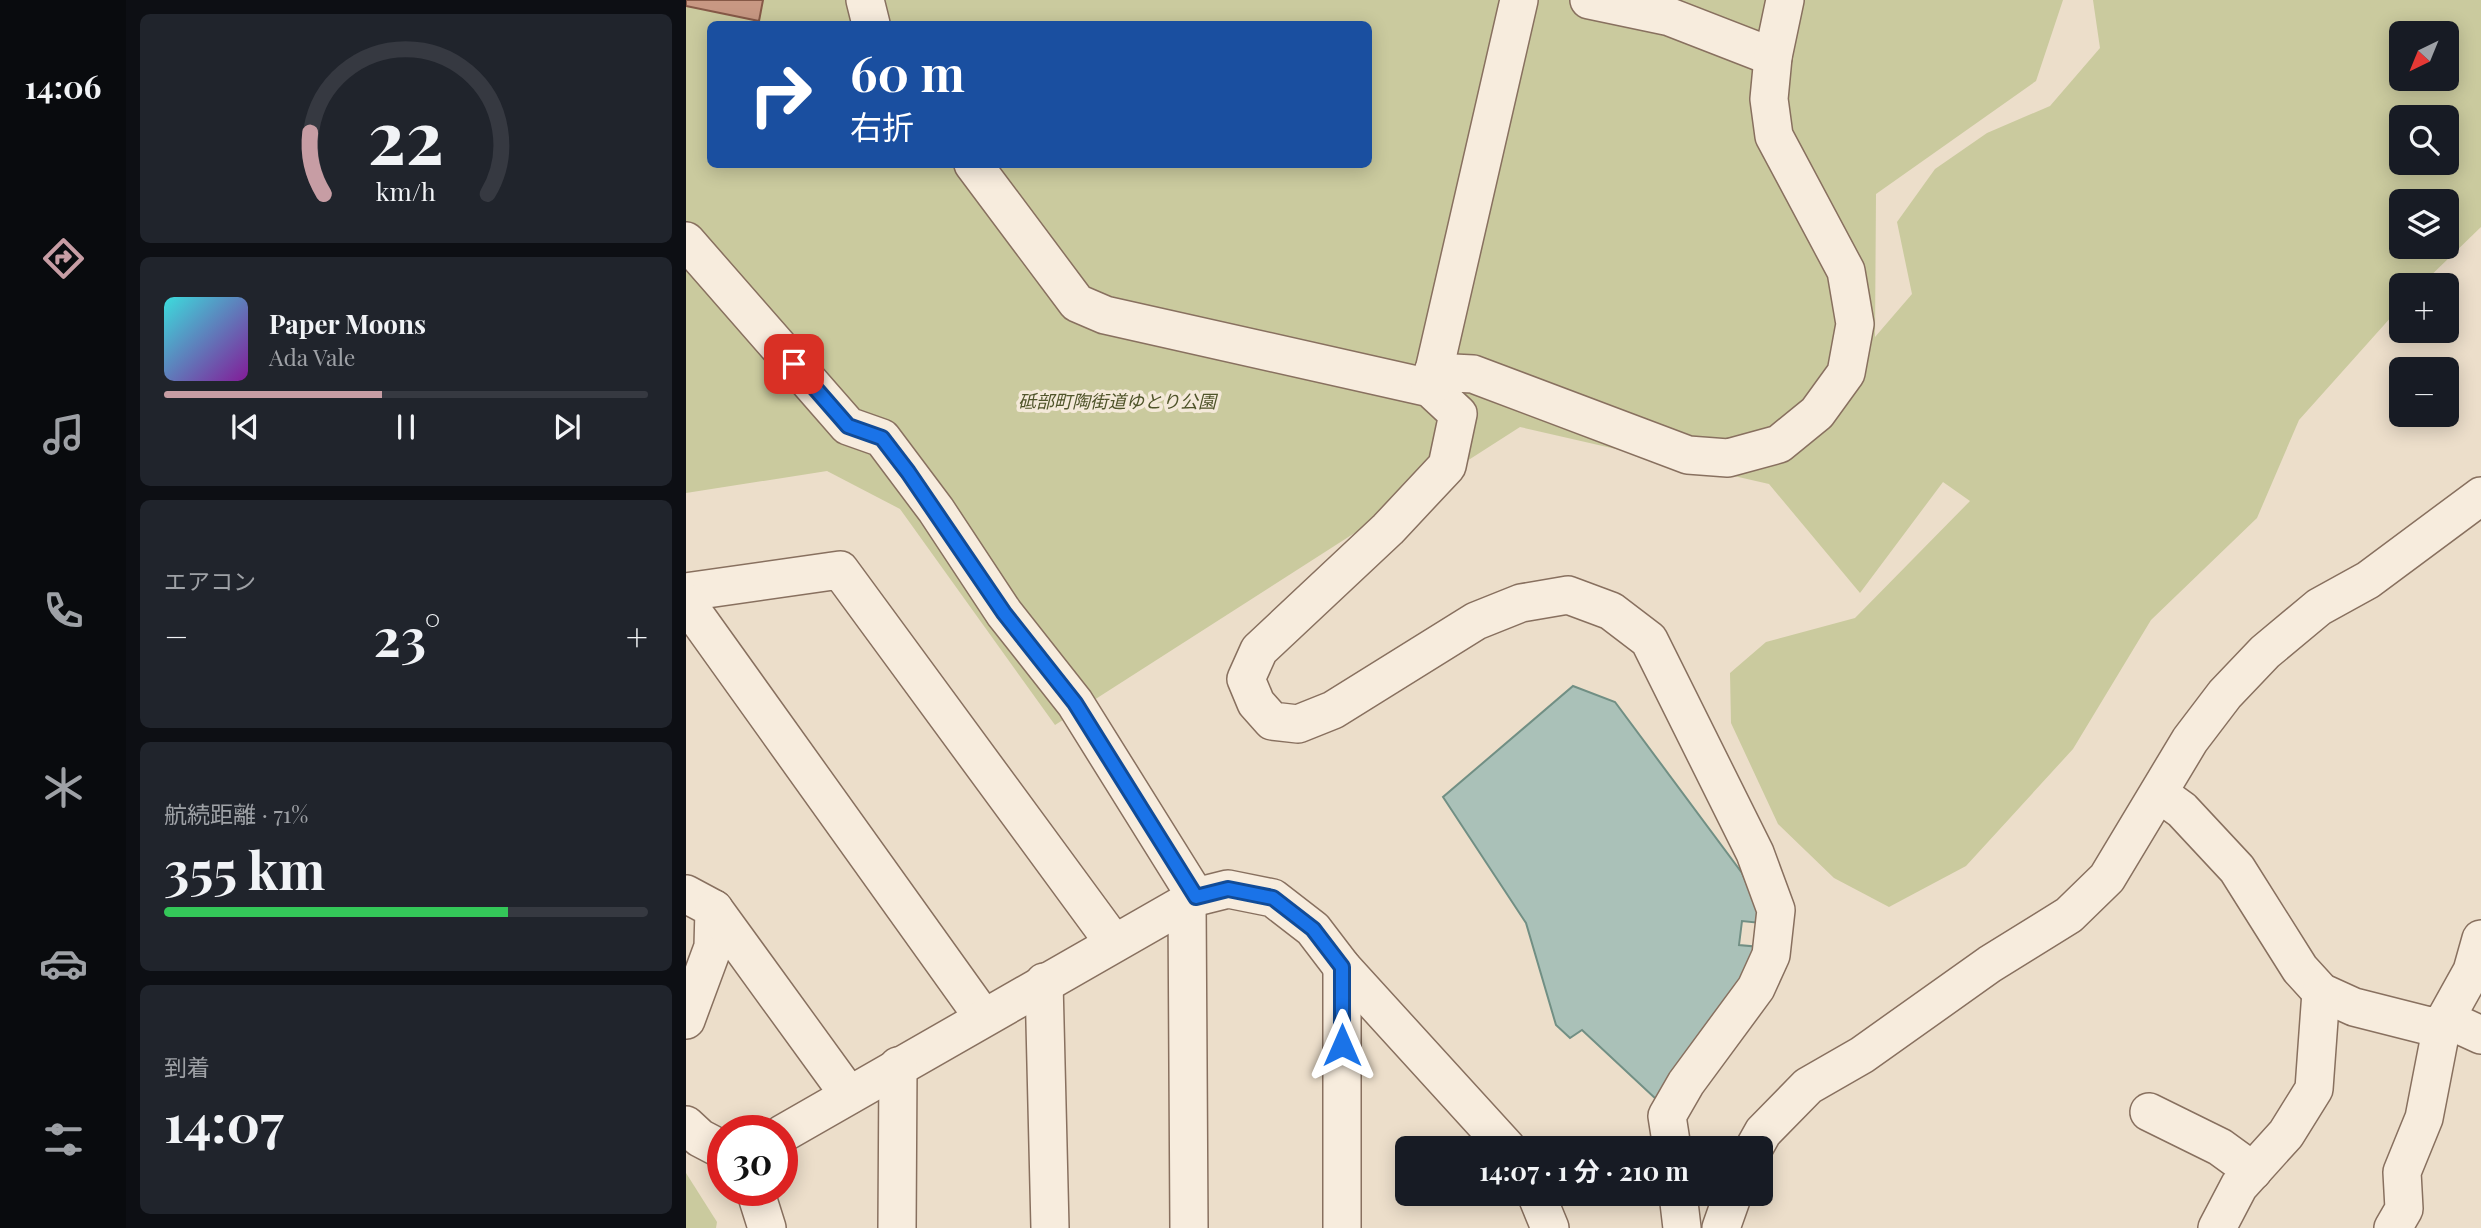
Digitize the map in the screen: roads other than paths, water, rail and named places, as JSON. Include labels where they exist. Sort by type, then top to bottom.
[{"type":"street","points":[[865,0],[870,21]]},
{"type":"street","points":[[1431,380],[1519,0]]},
{"type":"street","points":[[1589,0],[1670,17],[1773,57]]},
{"type":"street","points":[[976,168],[1077,303],[1105,315],[1431,380],[1473,374],[1688,455],[1728,457],[1779,444],[1817,413],[1846,373],[1855,324],[1846,271],[1774,136],[1769,99],[1773,57],[1785,0]]},
{"type":"street","points":[[686,240],[848,426],[882,438],[936,510],[1004,613],[1075,703],[1191,900],[1189,1228]]},
{"type":"street","points":[[1431,380],[1458,414],[1447,466],[1388,529],[1259,650],[1246,679],[1256,703],[1272,721],[1298,724],[1333,710],[1476,621],[1521,603],[1568,595],[1612,611],[1649,640],[1755,853],[1776,910],[1771,955],[1756,988],[1686,1083],[1670,1132]]},
{"type":"street","points":[[1761,1136],[1808,1086],[1862,1055],[1990,964],[2069,915],[2107,878],[2160,794],[2190,740],[2225,694],[2265,652],[2319,607],[2368,580],[2481,496]]},
{"type":"street","points":[[686,592],[840,570],[1114,943]]},
{"type":"street","points":[[686,602],[983,1017]]},
{"type":"street","points":[[2160,794],[2182,810],[2238,869],[2300,969],[2320,992],[2354,1007],[2429,1026],[2457,1024],[2481,1035]]},
{"type":"street","points":[[798,1125],[1191,900],[1228,889],[1273,898],[1313,929],[1342,967],[1496,1136]]},
{"type":"street","points":[[686,1020],[713,947],[700,902]]},
{"type":"street","points":[[700,902],[849,1095]]},
{"type":"street","points":[[2393,1228],[2403,1209],[2402,1172],[2424,1118],[2442,1025],[2472,971],[2481,939]]},
{"type":"street","points":[[1342,967],[1342,1228]]},
{"type":"street","points":[[1044,982],[1050,1228]]},
{"type":"street","points":[[2217,1228],[2239,1186],[2286,1134],[2314,1088],[2320,992]]},
{"type":"street","points":[[897,1228],[898,1066]]},
{"type":"street","points":[[2149,1112],[2220,1147],[2253,1171]]},
{"type":"street","points":[[686,1125],[707,1142]]},
{"type":"street","points":[[760,1206],[766,1228]]},
{"type":"street","points":[[1541,1206],[1550,1228]]},
{"type":"street","points":[[1679,1206],[1682,1228]]},
{"type":"street","points":[[1721,1228],[1729,1206]]},
{"type":"park label","name":"砥部町陶街道ゆとり公園","points":[[1117,402]]}]
